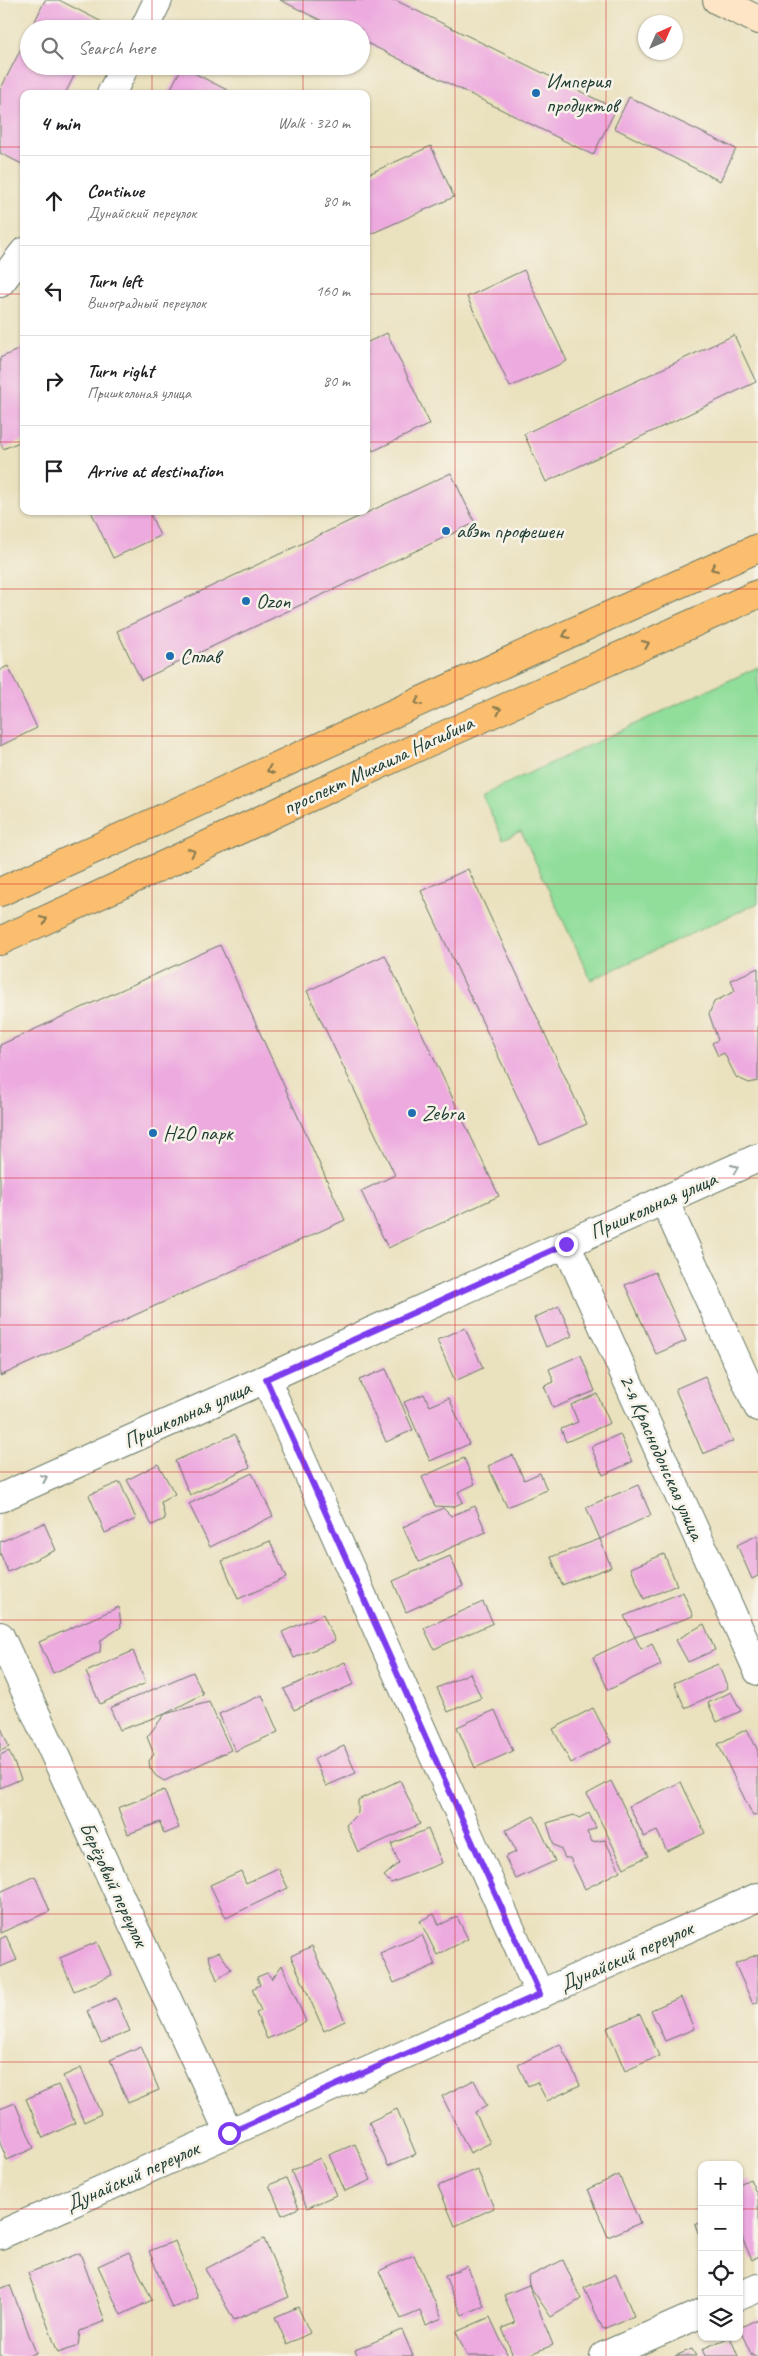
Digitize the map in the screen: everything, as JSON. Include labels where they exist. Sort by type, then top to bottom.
[{"type":"main road","name":"проспект Михаила Нагибина","points":[[0,892],[758,548]]},
{"type":"main road","name":"проспект Михаила Нагибина","points":[[0,941],[420,746],[758,594]]},
{"type":"street","points":[[148,20],[158,0]]},
{"type":"street","points":[[717,0],[758,20]]},
{"type":"street","points":[[113,90],[120,75]]},
{"type":"street","points":[[0,283],[20,257]]},
{"type":"street","name":"Пришкольная улица","points":[[0,1498],[758,1158]]},
{"type":"street","points":[[664,1200],[758,1407]]},
{"type":"street","name":"2-я Краснодонская улица","points":[[566,1244],[758,1671]]},
{"type":"street","points":[[266,1379],[540,1994]]},
{"type":"street","name":"Берёзовый переулок","points":[[0,1636],[229,2133]]},
{"type":"street","name":"Дунайский переулок","points":[[0,2235],[758,1898]]},
{"type":"street","points":[[743,2294],[758,2288]]},
{"type":"street","points":[[604,2356],[698,2314]]},
{"type":"green space","points":[[758,667],[758,903],[591,980],[521,831],[503,839],[482,795]]},
{"type":"building","points":[[45,0],[59,0],[98,20],[35,20]]},
{"type":"building","points":[[280,0],[395,0],[616,109],[593,155],[370,44],[370,20],[320,20]]},
{"type":"building","points":[[20,51],[20,75],[74,75],[67,90],[20,90],[20,163],[0,153],[0,90]]},
{"type":"building","points":[[178,75],[198,75],[227,90],[170,90]]},
{"type":"building","points":[[629,97],[736,149],[720,181],[614,128]]},
{"type":"building","points":[[431,146],[454,197],[370,234],[370,173]]},
{"type":"building","points":[[524,270],[567,361],[510,387],[467,297]]},
{"type":"building","points":[[387,333],[430,424],[373,451],[370,445],[370,341]]},
{"type":"building","points":[[734,335],[756,382],[546,482],[524,434]]},
{"type":"building","points":[[20,349],[20,442],[3,449],[0,441],[0,358]]},
{"type":"building","points":[[451,473],[475,523],[141,680],[117,631],[362,515],[370,515],[370,511]]},
{"type":"building","points":[[93,515],[151,515],[160,536],[113,558]]},
{"type":"building","points":[[8,666],[37,728],[0,746],[0,670]]},
{"type":"building","points":[[468,869],[587,1124],[540,1145],[421,891]]},
{"type":"building","name":"H2O парк","points":[[220,945],[345,1220],[0,1376],[0,1045]]},
{"type":"building","name":"Zebra","points":[[385,955],[499,1196],[388,1248],[361,1191],[395,1175],[307,991]]},
{"type":"building","points":[[758,968],[758,1081],[749,1083],[736,1077],[724,1053],[718,1056],[712,1043],[718,1040],[709,1014],[714,1002],[735,991],[731,980]]},
{"type":"building","points":[[655,1272],[686,1341],[656,1354],[625,1285]]},
{"type":"building","points":[[559,1306],[572,1336],[546,1347],[534,1318]]},
{"type":"building","points":[[465,1328],[483,1368],[455,1381],[437,1340]]},
{"type":"building","points":[[581,1355],[595,1391],[553,1408],[544,1386],[554,1382],[549,1369]]},
{"type":"building","points":[[386,1369],[413,1430],[386,1442],[359,1380]]},
{"type":"building","points":[[705,1376],[733,1441],[703,1454],[675,1389]]},
{"type":"building","points":[[424,1394],[430,1406],[449,1398],[469,1444],[430,1461],[404,1402]]},
{"type":"building","points":[[597,1394],[610,1423],[566,1442],[561,1429],[578,1422],[571,1405]]},
{"type":"building","points":[[235,1434],[250,1467],[190,1495],[175,1461]]},
{"type":"building","points":[[620,1434],[632,1462],[603,1475],[591,1447]]},
{"type":"building","points":[[513,1455],[524,1480],[540,1473],[547,1490],[507,1507],[488,1466]]},
{"type":"building","points":[[464,1458],[475,1484],[458,1492],[463,1502],[453,1507],[435,1506],[422,1477]]},
{"type":"building","points":[[158,1464],[175,1494],[161,1502],[165,1519],[152,1525],[127,1480]]},
{"type":"building","points":[[252,1473],[273,1516],[210,1547],[189,1504]]},
{"type":"building","points":[[120,1482],[136,1519],[105,1533],[89,1495]]},
{"type":"building","points":[[638,1485],[651,1515],[600,1539],[586,1507]]},
{"type":"building","points":[[475,1506],[486,1532],[419,1562],[403,1527],[443,1508],[451,1516]]},
{"type":"building","points":[[44,1523],[56,1550],[8,1572],[0,1553],[0,1542]]},
{"type":"building","points":[[758,1535],[758,1576],[752,1579],[737,1545]]},
{"type":"building","points":[[600,1539],[611,1567],[562,1585],[551,1557]]},
{"type":"building","points":[[270,1541],[286,1578],[238,1599],[222,1561]]},
{"type":"building","points":[[664,1554],[677,1585],[644,1599],[631,1568]]},
{"type":"building","points":[[450,1556],[463,1586],[406,1612],[393,1581]]},
{"type":"building","points":[[683,1592],[693,1616],[635,1637],[624,1616]]},
{"type":"building","points":[[483,1602],[493,1623],[434,1649],[424,1628]]},
{"type":"building","points":[[119,1607],[121,1627],[101,1640],[100,1652],[53,1673],[39,1642]]},
{"type":"building","points":[[323,1614],[335,1641],[294,1658],[282,1632]]},
{"type":"building","points":[[704,1624],[715,1650],[688,1662],[676,1640]]},
{"type":"building","points":[[635,1637],[641,1649],[652,1643],[661,1665],[608,1690],[593,1657]]},
{"type":"building","points":[[133,1651],[146,1683],[100,1704],[86,1672]]},
{"type":"building","points":[[345,1662],[354,1684],[294,1710],[284,1689]]},
{"type":"building","points":[[718,1664],[728,1688],[685,1708],[674,1683]]},
{"type":"building","points":[[193,1672],[203,1694],[165,1714],[120,1730],[110,1708]]},
{"type":"building","points":[[470,1673],[481,1698],[448,1712],[437,1688]]},
{"type":"building","points":[[731,1692],[741,1711],[717,1722],[708,1703]]},
{"type":"building","points":[[262,1695],[278,1732],[235,1751],[219,1714]]},
{"type":"building","points":[[209,1702],[231,1750],[164,1781],[156,1776],[150,1768],[149,1761],[154,1754],[147,1737],[165,1714]]},
{"type":"building","points":[[593,1708],[611,1742],[571,1763],[553,1729]]},
{"type":"building","points":[[495,1710],[513,1751],[475,1768],[457,1727]]},
{"type":"building","points":[[0,1725],[9,1747],[0,1751]]},
{"type":"building","points":[[747,1729],[758,1751],[758,1814],[753,1816],[718,1744]]},
{"type":"building","points":[[344,1746],[356,1773],[326,1786],[314,1759]]},
{"type":"building","points":[[9,1751],[21,1779],[0,1788],[0,1755]]},
{"type":"building","points":[[400,1780],[420,1824],[358,1852],[346,1825],[358,1813],[358,1800]]},
{"type":"building","points":[[611,1781],[648,1856],[624,1868],[587,1794]]},
{"type":"building","points":[[681,1782],[705,1833],[667,1851],[657,1831],[644,1837],[629,1806]]},
{"type":"building","points":[[164,1790],[179,1828],[164,1834],[160,1822],[128,1834],[118,1808]]},
{"type":"building","points":[[589,1813],[596,1828],[587,1832],[592,1842],[605,1840],[620,1871],[585,1889],[570,1858],[565,1858],[560,1848],[554,1845],[547,1823],[574,1815],[579,1818]]},
{"type":"building","points":[[534,1816],[555,1861],[516,1879],[505,1857],[516,1852],[506,1830]]},
{"type":"building","points":[[428,1829],[442,1863],[391,1883],[384,1876],[399,1863],[391,1844]]},
{"type":"building","points":[[278,1868],[288,1888],[226,1918],[210,1885],[241,1871],[246,1883]]},
{"type":"building","points":[[35,1876],[50,1911],[0,1933],[0,1892]]},
{"type":"building","points":[[434,1914],[439,1925],[457,1917],[468,1939],[437,1955],[420,1921]]},
{"type":"building","points":[[422,1935],[435,1965],[394,1983],[380,1953]]},
{"type":"building","points":[[6,1936],[17,1960],[0,1967],[0,1939]]},
{"type":"building","points":[[97,1942],[112,1975],[74,1991],[60,1958]]},
{"type":"building","points":[[312,1946],[345,2021],[324,2031],[291,1956]]},
{"type":"building","points":[[219,1952],[231,1969],[217,1980],[208,1956]]},
{"type":"building","points":[[758,1954],[758,2002],[753,2004],[735,1964]]},
{"type":"building","points":[[282,1965],[306,2022],[267,2039],[256,2013],[261,2011],[252,1989],[260,1985],[257,1977],[267,1973],[272,1979]]},
{"type":"building","points":[[681,1997],[694,2029],[665,2041],[651,2010]]},
{"type":"building","points":[[116,1998],[130,2031],[101,2043],[87,2011]]},
{"type":"building","points":[[640,2014],[659,2056],[625,2071],[607,2028]]},
{"type":"building","points":[[560,2044],[580,2085],[547,2101],[537,2082],[528,2086],[518,2065]]},
{"type":"building","points":[[141,2046],[159,2090],[128,2103],[110,2060]]},
{"type":"building","points":[[81,2068],[101,2114],[84,2122],[63,2076]]},
{"type":"building","points":[[474,2080],[487,2106],[475,2112],[490,2143],[470,2153],[442,2096]]},
{"type":"building","points":[[58,2085],[75,2123],[43,2138],[26,2099]]},
{"type":"building","points":[[15,2103],[34,2148],[7,2160],[0,2143],[0,2109]]},
{"type":"building","points":[[397,2109],[416,2154],[388,2166],[369,2122]]},
{"type":"building","points":[[355,2144],[371,2180],[345,2191],[329,2155]]},
{"type":"building","points":[[320,2158],[336,2195],[307,2208],[291,2171]]},
{"type":"building","points":[[477,2169],[494,2208],[455,2226],[438,2186]]},
{"type":"building","points":[[619,2175],[640,2223],[608,2237],[588,2189]]},
{"type":"building","points":[[286,2178],[299,2208],[282,2215],[269,2185]]},
{"type":"building","points":[[750,2179],[758,2197],[758,2257],[752,2260],[743,2240],[743,2182]]},
{"type":"building","points":[[264,2239],[289,2297],[234,2320],[205,2269]]},
{"type":"building","points":[[175,2241],[198,2298],[172,2308],[149,2251]]},
{"type":"building","points":[[129,2252],[152,2300],[121,2315],[98,2266]]},
{"type":"building","points":[[80,2253],[105,2321],[80,2331],[78,2346],[58,2353],[28,2273]]},
{"type":"building","points":[[414,2255],[442,2318],[426,2325],[420,2311],[401,2319],[379,2271]]},
{"type":"building","points":[[563,2260],[581,2299],[551,2317],[529,2285],[528,2277]]},
{"type":"building","points":[[467,2266],[484,2306],[462,2315],[445,2276]]},
{"type":"building","points":[[616,2274],[634,2316],[603,2329],[584,2288]]},
{"type":"building","points":[[10,2285],[36,2353],[28,2356],[0,2356],[0,2289]]},
{"type":"building","points":[[529,2285],[553,2345],[525,2356],[513,2356],[502,2328],[515,2323],[504,2295]]},
{"type":"building","points":[[298,2307],[310,2333],[287,2344],[275,2317]]},
{"type":"building","points":[[490,2317],[508,2356],[467,2356],[456,2332]]},
{"type":"building","points":[[758,2319],[758,2356],[752,2356],[743,2337],[743,2326]]},
{"type":"building","points":[[402,2330],[413,2356],[357,2356],[355,2350]]},
{"type":"building","points":[[721,2341],[732,2341],[738,2356],[705,2356],[702,2349]]},
{"type":"building","points":[[692,2349],[696,2356],[675,2356]]},
{"type":"place","name":"Империя продуктов","points":[[536,93]]},
{"type":"place","name":"авэт профешен","points":[[446,531]]},
{"type":"place","name":"Ozon","points":[[246,601]]},
{"type":"place","name":"Сплав","points":[[170,656]]},
{"type":"place","name":"Zebra","points":[[412,1113]]},
{"type":"place","name":"H2O парк","points":[[153,1133]]},
{"type":"route","points":[[229,2133],[540,1994],[266,1379],[566,1244]]}]
